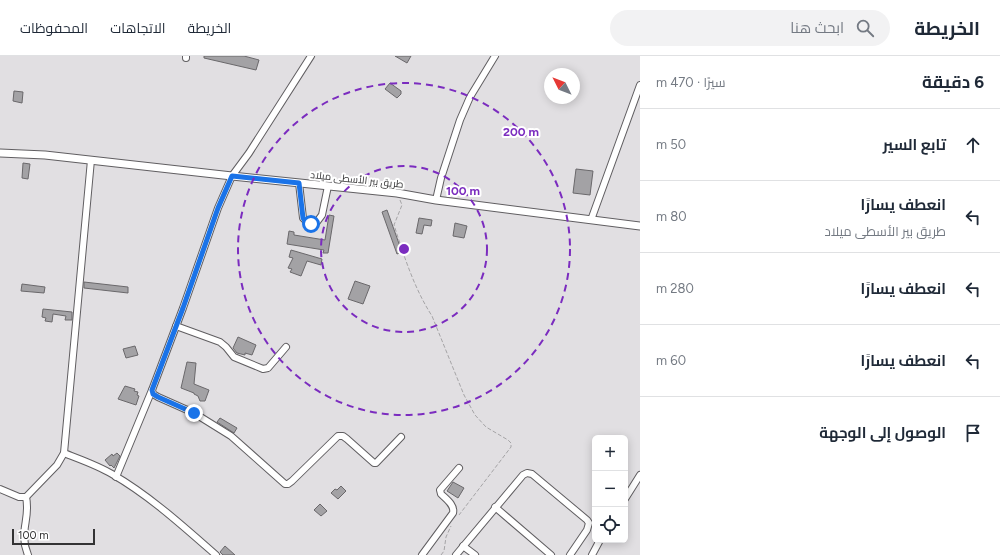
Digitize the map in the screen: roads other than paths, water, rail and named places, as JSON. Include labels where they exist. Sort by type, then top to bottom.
[{"type":"main road","name":"طريق بير الأسطى ميلاد","points":[[0,153],[45,155],[398,193],[436,200],[640,226]]},
{"type":"street","points":[[116,477],[152,390],[218,208],[232,176],[249,153],[311,56]]},
{"type":"street","points":[[436,200],[441,178],[460,120],[470,97],[495,56]]},
{"type":"street","points":[[591,220],[640,85]]},
{"type":"street","points":[[0,488],[19,497],[26,497],[57,465],[64,453],[91,160]]},
{"type":"street","points":[[299,183],[303,218],[306,222],[311,224],[316,223],[322,214],[328,186]]},
{"type":"street","points":[[176,326],[220,342],[234,357],[263,369],[268,368],[286,347]]},
{"type":"street","points":[[152,390],[153,394],[158,397],[194,413],[231,436],[285,484],[292,481],[338,436],[343,436],[374,463],[376,463],[401,437]]},
{"type":"street","points":[[64,453],[111,473],[153,502],[216,555]]},
{"type":"street","points":[[422,555],[453,513],[454,510],[452,506],[440,494],[440,490],[458,468]]},
{"type":"street","points":[[456,555],[495,507],[523,475],[527,473],[532,474],[589,523],[587,530],[570,555]]},
{"type":"street","points":[[628,494],[640,475]]},
{"type":"street","points":[[26,497],[28,510],[24,541],[28,555]]},
{"type":"street","points":[[495,507],[551,555]]},
{"type":"street","points":[[592,555],[598,543]]},
{"type":"street","points":[[463,546],[475,555]]}]
